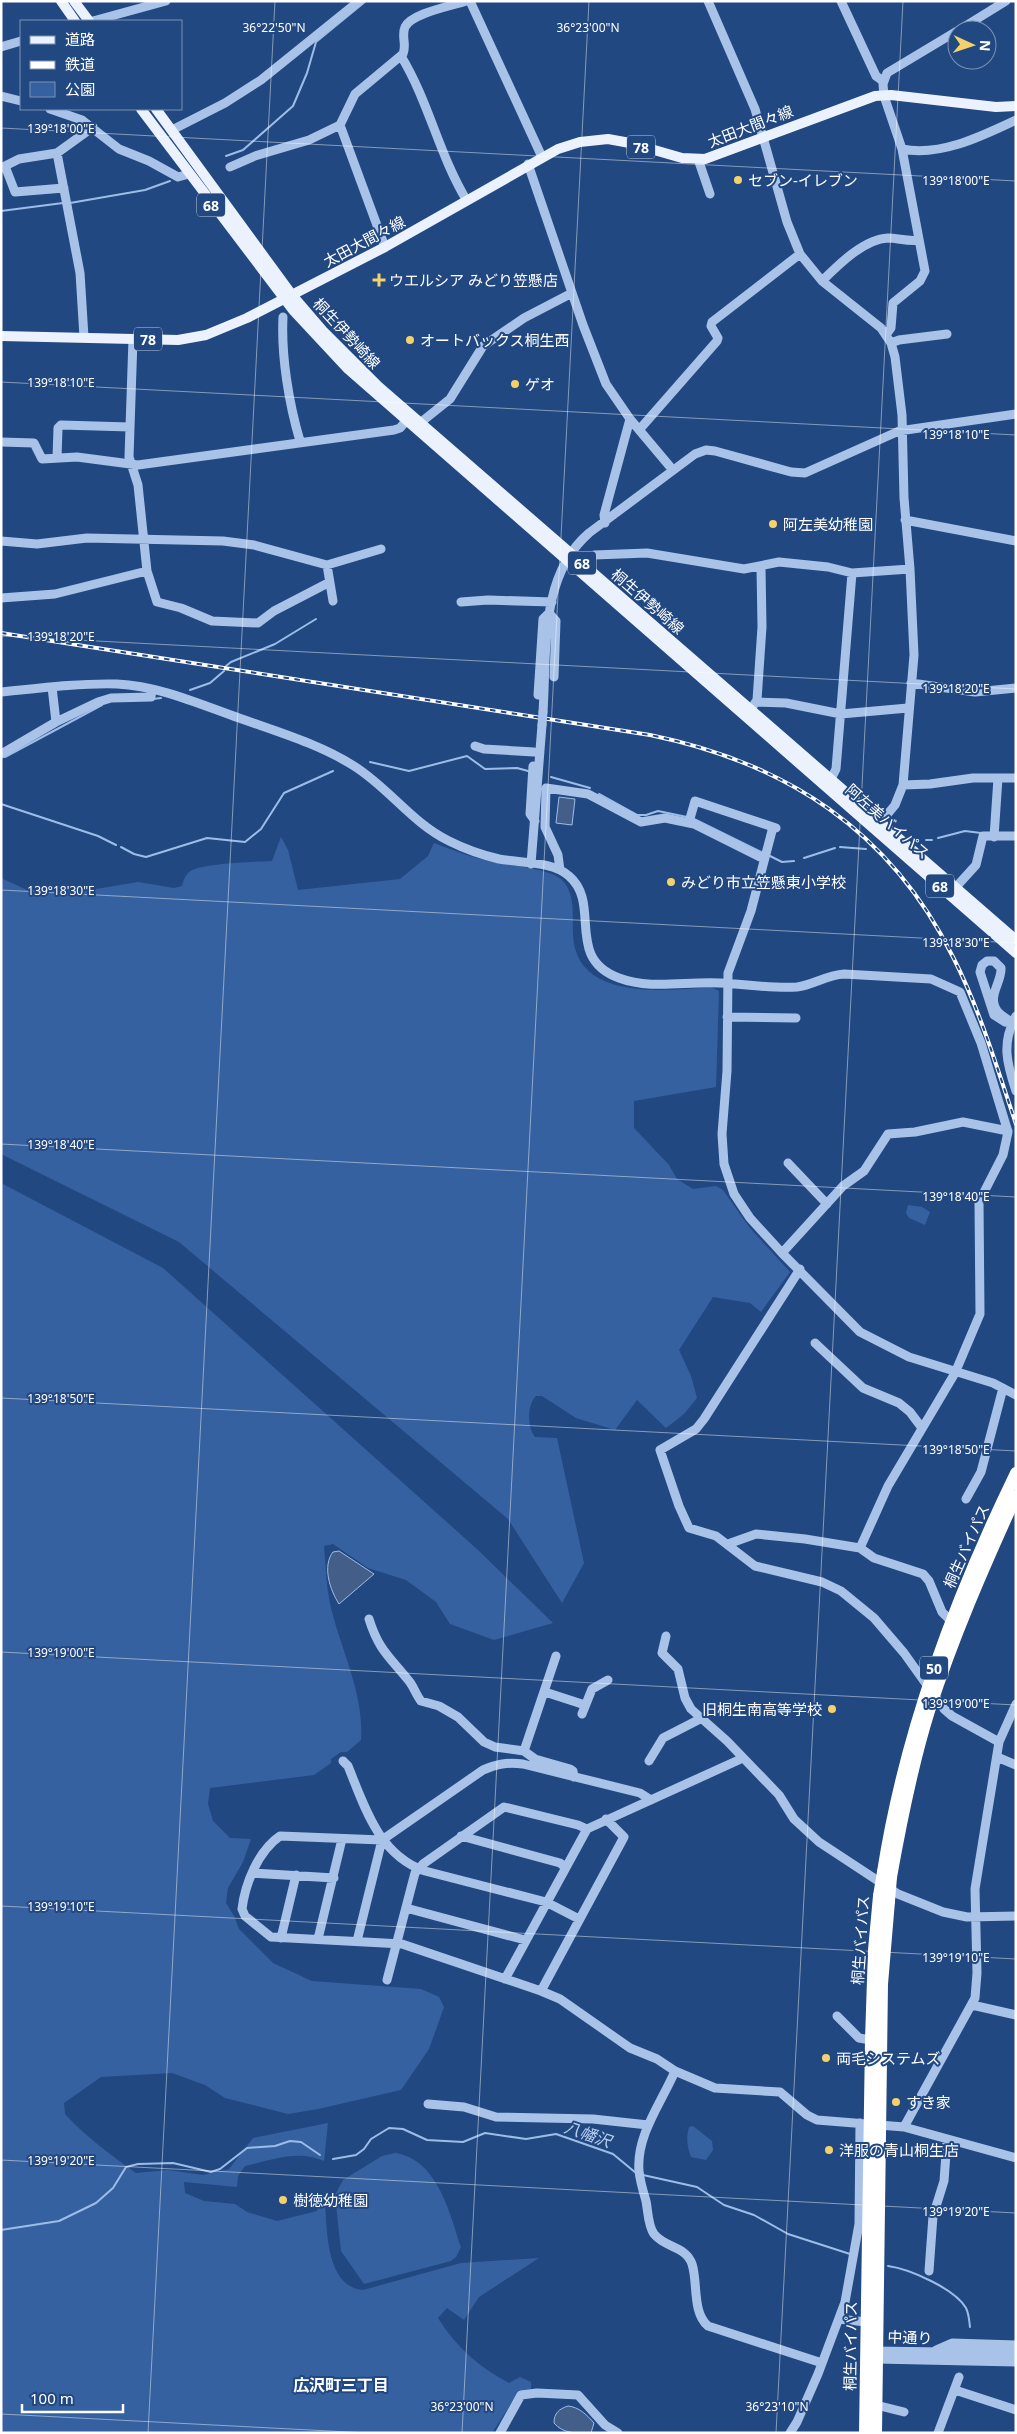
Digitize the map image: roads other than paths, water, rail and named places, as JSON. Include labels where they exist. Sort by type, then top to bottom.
[{"type":"highway","name":"桐生バイパス","points":[[865,2433],[873,2354],[866,2322],[874,1950],[884,1898],[900,1778],[931,1692],[952,1621],[1016,1473]]},
{"type":"highway","name":"桐生バイパス","points":[[931,1692],[1016,1496]]},
{"type":"highway","name":"桐生バイパス","points":[[876,2433],[869,2125],[882,1984],[884,1898]]},
{"type":"main road","points":[[61,1],[74,20]]},
{"type":"main road","points":[[74,1],[90,20]]},
{"type":"main road","name":"太田大間々線","points":[[1,336],[178,340],[206,335],[230,326],[385,247],[542,156],[580,142],[608,139],[630,143],[676,157],[712,158],[866,99],[884,96],[996,107],[1016,106]]},
{"type":"main road","name":"桐生伊勢崎線","points":[[142,110],[189,174],[289,296],[354,362],[568,557],[830,791]]},
{"type":"main road","name":"桐生伊勢崎線","points":[[157,110],[289,296],[293,310],[319,341],[406,421],[830,779],[877,826]]},
{"type":"main road","name":"阿左美バイパス","points":[[830,791],[956,886],[1016,940]]},
{"type":"main road","name":"阿左美バイパス","points":[[877,826],[1016,954]]},
{"type":"street","points":[[95,20],[166,1]]},
{"type":"street","points":[[172,130],[225,103],[255,84],[360,1]]},
{"type":"street","points":[[429,1],[434,11]]},
{"type":"street","points":[[230,166],[255,156],[309,140],[340,125],[355,94],[401,56],[405,49],[404,31],[407,24],[434,11],[468,1],[542,156]]},
{"type":"street","points":[[708,1],[751,98],[790,231],[800,254],[822,281],[874,321],[888,339],[900,393],[914,655],[902,785],[897,801],[877,826]]},
{"type":"street","points":[[841,1],[876,76],[883,81]]},
{"type":"street","points":[[975,20],[1006,1]]},
{"type":"street","points":[[888,339],[894,303],[920,281],[924,274],[902,149],[884,96],[883,81],[887,73],[947,37]]},
{"type":"street","points":[[1,47],[20,41]]},
{"type":"street","points":[[401,56],[424,98],[446,162],[466,201]]},
{"type":"street","points":[[1,96],[20,101]]},
{"type":"street","points":[[53,110],[82,120],[126,153],[149,161],[178,177],[189,174]]},
{"type":"street","points":[[902,149],[931,150],[988,132],[1016,120]]},
{"type":"street","points":[[340,125],[385,247]]},
{"type":"street","points":[[64,188],[15,192],[3,167],[19,159],[57,153],[93,127]]},
{"type":"street","points":[[57,153],[80,273],[84,337]]},
{"type":"street","points":[[698,159],[710,194]]},
{"type":"street","points":[[528,164],[572,293],[606,384],[630,419],[672,469]]},
{"type":"street","points":[[822,281],[863,247],[874,242],[888,238],[919,240]]},
{"type":"street","points":[[639,430],[717,341],[718,338],[711,326],[712,322],[800,254]]},
{"type":"street","points":[[420,423],[450,399],[483,346],[524,318],[572,293]]},
{"type":"street","points":[[283,317],[283,338],[294,423],[300,441]]},
{"type":"street","points":[[888,339],[899,340],[947,334]]},
{"type":"street","points":[[133,339],[130,464],[138,485],[147,571],[157,602],[181,608],[217,622],[258,623],[274,611],[328,583]]},
{"type":"street","points":[[532,864],[549,613],[558,574],[583,538],[605,523],[672,469],[698,452],[709,450],[791,472],[805,473],[903,430],[1016,414]]},
{"type":"street","points":[[605,523],[604,515],[630,419]]},
{"type":"street","points":[[1,442],[34,443],[42,459],[77,457],[138,465],[172,462],[226,451],[394,430],[400,428],[406,421]]},
{"type":"street","points":[[57,458],[58,428],[61,425],[130,427]]},
{"type":"street","points":[[906,520],[1016,541]]},
{"type":"street","points":[[1,541],[37,544],[76,538],[223,541],[254,545],[326,565],[382,549]]},
{"type":"street","points":[[594,555],[647,553],[744,569],[760,568],[779,562],[828,567],[852,573],[910,569]]},
{"type":"street","points":[[326,565],[333,601]]},
{"type":"street","points":[[749,710],[756,702],[762,636],[760,568]]},
{"type":"street","points":[[1,598],[55,594],[147,571]]},
{"type":"street","points":[[830,779],[836,769],[852,573]]},
{"type":"street","points":[[461,602],[488,600],[552,602]]},
{"type":"street","points":[[549,613],[556,621],[554,677]]},
{"type":"street","points":[[911,683],[975,692],[1016,688]]},
{"type":"street","points":[[1,692],[117,684],[152,689],[302,740],[337,755],[364,773],[411,816],[444,839],[488,856],[560,870],[572,878],[579,888],[583,901],[589,950],[596,963],[604,970],[620,978],[643,983],[795,987],[831,975],[844,974],[928,978],[949,985],[960,992],[964,998],[1008,1131],[1003,1155],[979,1202],[978,1259],[981,1311],[977,1327],[955,1373],[888,1486],[860,1548]]},
{"type":"street","points":[[52,687],[56,722]]},
{"type":"street","points":[[1,754],[56,722],[104,700],[151,696],[152,689]]},
{"type":"street","points":[[756,702],[794,704],[841,714],[908,708]]},
{"type":"street","points":[[535,821],[530,814],[536,727],[540,726]]},
{"type":"street","points":[[475,746],[484,749],[534,752]]},
{"type":"street","points":[[994,837],[998,778]]},
{"type":"street","points":[[902,785],[1016,778]]},
{"type":"street","points":[[560,870],[560,859],[545,827],[546,788],[588,794],[641,822],[665,818],[689,822],[764,859]]},
{"type":"street","points":[[689,822],[695,800],[775,828],[764,859],[746,926],[732,959],[728,984],[726,1017],[727,1070],[722,1126],[726,1172],[738,1202],[782,1253],[866,1336],[909,1357],[1003,1388],[1016,1395]]},
{"type":"street","points":[[956,886],[976,865],[983,836],[1016,836]]},
{"type":"street","points":[[987,961],[994,961],[1000,965],[1001,974],[993,995],[998,1012],[1014,1020],[1005,1022],[994,1015],[980,972],[982,965],[987,961]]},
{"type":"street","points":[[726,1017],[796,1018]]},
{"type":"street","points":[[1014,1020],[1005,1052],[1016,1091]]},
{"type":"street","points":[[1005,1052],[1016,1053]]},
{"type":"street","points":[[782,1253],[843,1186],[864,1171],[888,1134],[915,1132],[964,1122],[1008,1131]]},
{"type":"street","points":[[788,1163],[827,1204]]},
{"type":"street","points":[[800,1269],[704,1419],[696,1429],[660,1450],[679,1506],[689,1528],[708,1532],[728,1544],[755,1566],[822,1582],[841,1591],[874,1618],[952,1716],[1000,1742]]},
{"type":"street","points":[[815,1343],[863,1388],[899,1404],[910,1412],[922,1428]]},
{"type":"street","points":[[966,1499],[981,1472],[1003,1388]]},
{"type":"street","points":[[728,1544],[756,1534],[805,1539],[860,1548],[874,1558],[923,1574],[929,1581],[942,1612],[952,1621]]},
{"type":"street","points":[[369,1619],[380,1646],[395,1667],[409,1681],[421,1700],[439,1706],[458,1717],[484,1742],[524,1751],[535,1758],[570,1769],[573,1771],[574,1777]]},
{"type":"street","points":[[666,1636],[662,1653],[676,1666],[685,1698],[700,1719],[727,1741],[779,1795],[794,1820],[819,1842],[898,1894],[947,1914],[975,1917],[1016,1916]]},
{"type":"street","points":[[524,1751],[556,1656]]},
{"type":"street","points":[[544,1692],[584,1709],[595,1686],[608,1680]]},
{"type":"street","points":[[904,2127],[972,2005],[977,1980],[975,1889],[1000,1742],[1016,1704]]},
{"type":"street","points":[[650,1761],[663,1738],[700,1719]]},
{"type":"street","points":[[505,1979],[565,1866],[587,1829],[743,1758]]},
{"type":"street","points":[[997,1758],[1016,1765]]},
{"type":"street","points":[[343,1761],[348,1766],[382,1840],[418,1869],[546,1902],[579,1919]]},
{"type":"street","points":[[651,1800],[640,1793],[574,1777],[509,1762],[495,1764],[483,1770],[382,1840],[280,1836],[273,1841],[252,1873],[242,1909],[245,1916],[267,1935],[281,1938],[396,1943],[541,1991],[560,1999],[630,2048],[657,2059],[675,2071],[715,2088],[780,2092],[812,2118],[825,2122],[904,2127],[1016,2158]]},
{"type":"street","points":[[386,1980],[418,1869],[461,1836],[504,1807],[587,1829]]},
{"type":"street","points":[[541,1991],[624,1837],[606,1819]]},
{"type":"street","points":[[461,1836],[565,1866]]},
{"type":"street","points":[[318,1939],[342,1839]]},
{"type":"street","points":[[357,1940],[382,1840]]},
{"type":"street","points":[[252,1873],[334,1878]]},
{"type":"street","points":[[281,1938],[296,1875]]},
{"type":"street","points":[[406,1908],[525,1940]]},
{"type":"street","points":[[972,2005],[1016,2015]]},
{"type":"street","points":[[837,2016],[859,2038],[871,2040]]},
{"type":"street","points":[[675,2071],[648,2125],[642,2147],[639,2175],[652,2230],[662,2241],[687,2254],[692,2263],[704,2323],[716,2329],[822,2363]]},
{"type":"street","points":[[428,2104],[464,2107],[496,2117],[593,2119],[648,2125]]},
{"type":"street","points":[[790,2433],[797,2422],[822,2363],[845,2302],[859,2213],[869,2125]]},
{"type":"street","points":[[929,2271],[933,2216],[944,2181],[947,2140]]},
{"type":"street","points":[[839,2320],[866,2322]]},
{"type":"street","points":[[934,2352],[952,2344],[1016,2345]]},
{"type":"street","name":"中通り","points":[[873,2354],[1016,2352]]},
{"type":"street","name":"中通り","points":[[873,2354],[1016,2362]]},
{"type":"street","points":[[938,2433],[959,2378]]},
{"type":"street","points":[[955,2390],[1016,2410]]},
{"type":"street","points":[[500,2433],[521,2396],[536,2393],[578,2395],[605,2425],[618,2433]]},
{"type":"street","points":[[876,2405],[904,2412]]},
{"type":"waterway","points":[[226,156],[243,150],[293,106],[307,73],[316,42],[366,1]]},
{"type":"waterway","points":[[70,203],[145,190],[170,181]]},
{"type":"waterway","points":[[1,211],[63,203]]},
{"type":"waterway","points":[[226,666],[231,662],[275,644],[316,619]]},
{"type":"waterway","points":[[190,690],[210,683],[224,671]]},
{"type":"waterway","points":[[153,699],[161,698]]},
{"type":"waterway","points":[[5,757],[102,705]]},
{"type":"waterway","points":[[370,762],[409,771],[467,756],[485,769],[517,768],[528,771]]},
{"type":"waterway","points":[[121,847],[134,854],[146,857],[207,838],[245,842],[261,829],[284,793],[333,771]]},
{"type":"waterway","points":[[551,777],[590,788]]},
{"type":"waterway","points":[[599,794],[637,815],[646,815],[658,811],[687,817]]},
{"type":"waterway","points":[[1,804],[98,836],[116,845]]},
{"type":"waterway","points":[[694,819],[763,853]]},
{"type":"waterway","points":[[938,838],[965,831],[981,833]]},
{"type":"waterway","points":[[926,840],[932,840]]},
{"type":"waterway","points":[[840,847],[866,849]]},
{"type":"waterway","points":[[804,858],[835,848]]},
{"type":"waterway","points":[[770,856],[782,862],[794,861]]},
{"type":"waterway","name":"八幡沢","points":[[333,2159],[356,2155],[364,2149],[371,2139],[389,2128],[403,2129],[427,2140],[463,2142],[485,2133],[526,2139],[556,2134],[613,2154],[636,2173]]},
{"type":"waterway","name":"八幡沢","points":[[1,2230],[59,2221],[96,2203],[113,2188],[126,2167],[138,2164],[173,2163],[211,2172],[220,2169],[247,2148],[275,2146],[290,2141],[301,2142],[320,2155]]},
{"type":"waterway","name":"八幡沢","points":[[643,2175],[697,2187],[724,2205],[754,2215],[788,2234],[850,2254]]},
{"type":"waterway","name":"八幡沢","points":[[888,2266],[908,2271],[931,2281],[952,2294],[966,2308],[970,2327]]},
{"type":"railway","points":[[1,633],[650,735],[699,747],[746,764],[789,784],[829,809],[865,838],[898,873],[927,912],[953,957],[972,998],[988,1039],[1016,1124]]},
{"type":"place","name":"セブン-イレブン","points":[[738,180]]},
{"type":"place","name":"ウエルシア みどり笠懸店","points":[[379,280]]},
{"type":"place","name":"オートバックス桐生西","points":[[410,340]]},
{"type":"place","name":"ゲオ","points":[[515,384]]},
{"type":"place","name":"阿左美幼稚園","points":[[773,524]]},
{"type":"place","name":"みどり市立笠懸東小学校","points":[[671,882]]},
{"type":"place","name":"旧桐生南高等学校","points":[[832,1709]]},
{"type":"place","name":"両毛システムズ","points":[[826,2058]]},
{"type":"place","name":"すき家","points":[[896,2102]]},
{"type":"place","name":"洋服の青山桐生店","points":[[829,2150]]},
{"type":"place","name":"樹徳幼稚園","points":[[283,2200]]},
{"type":"district","name":"広沢町三丁目","points":[[341,2385]]}]
